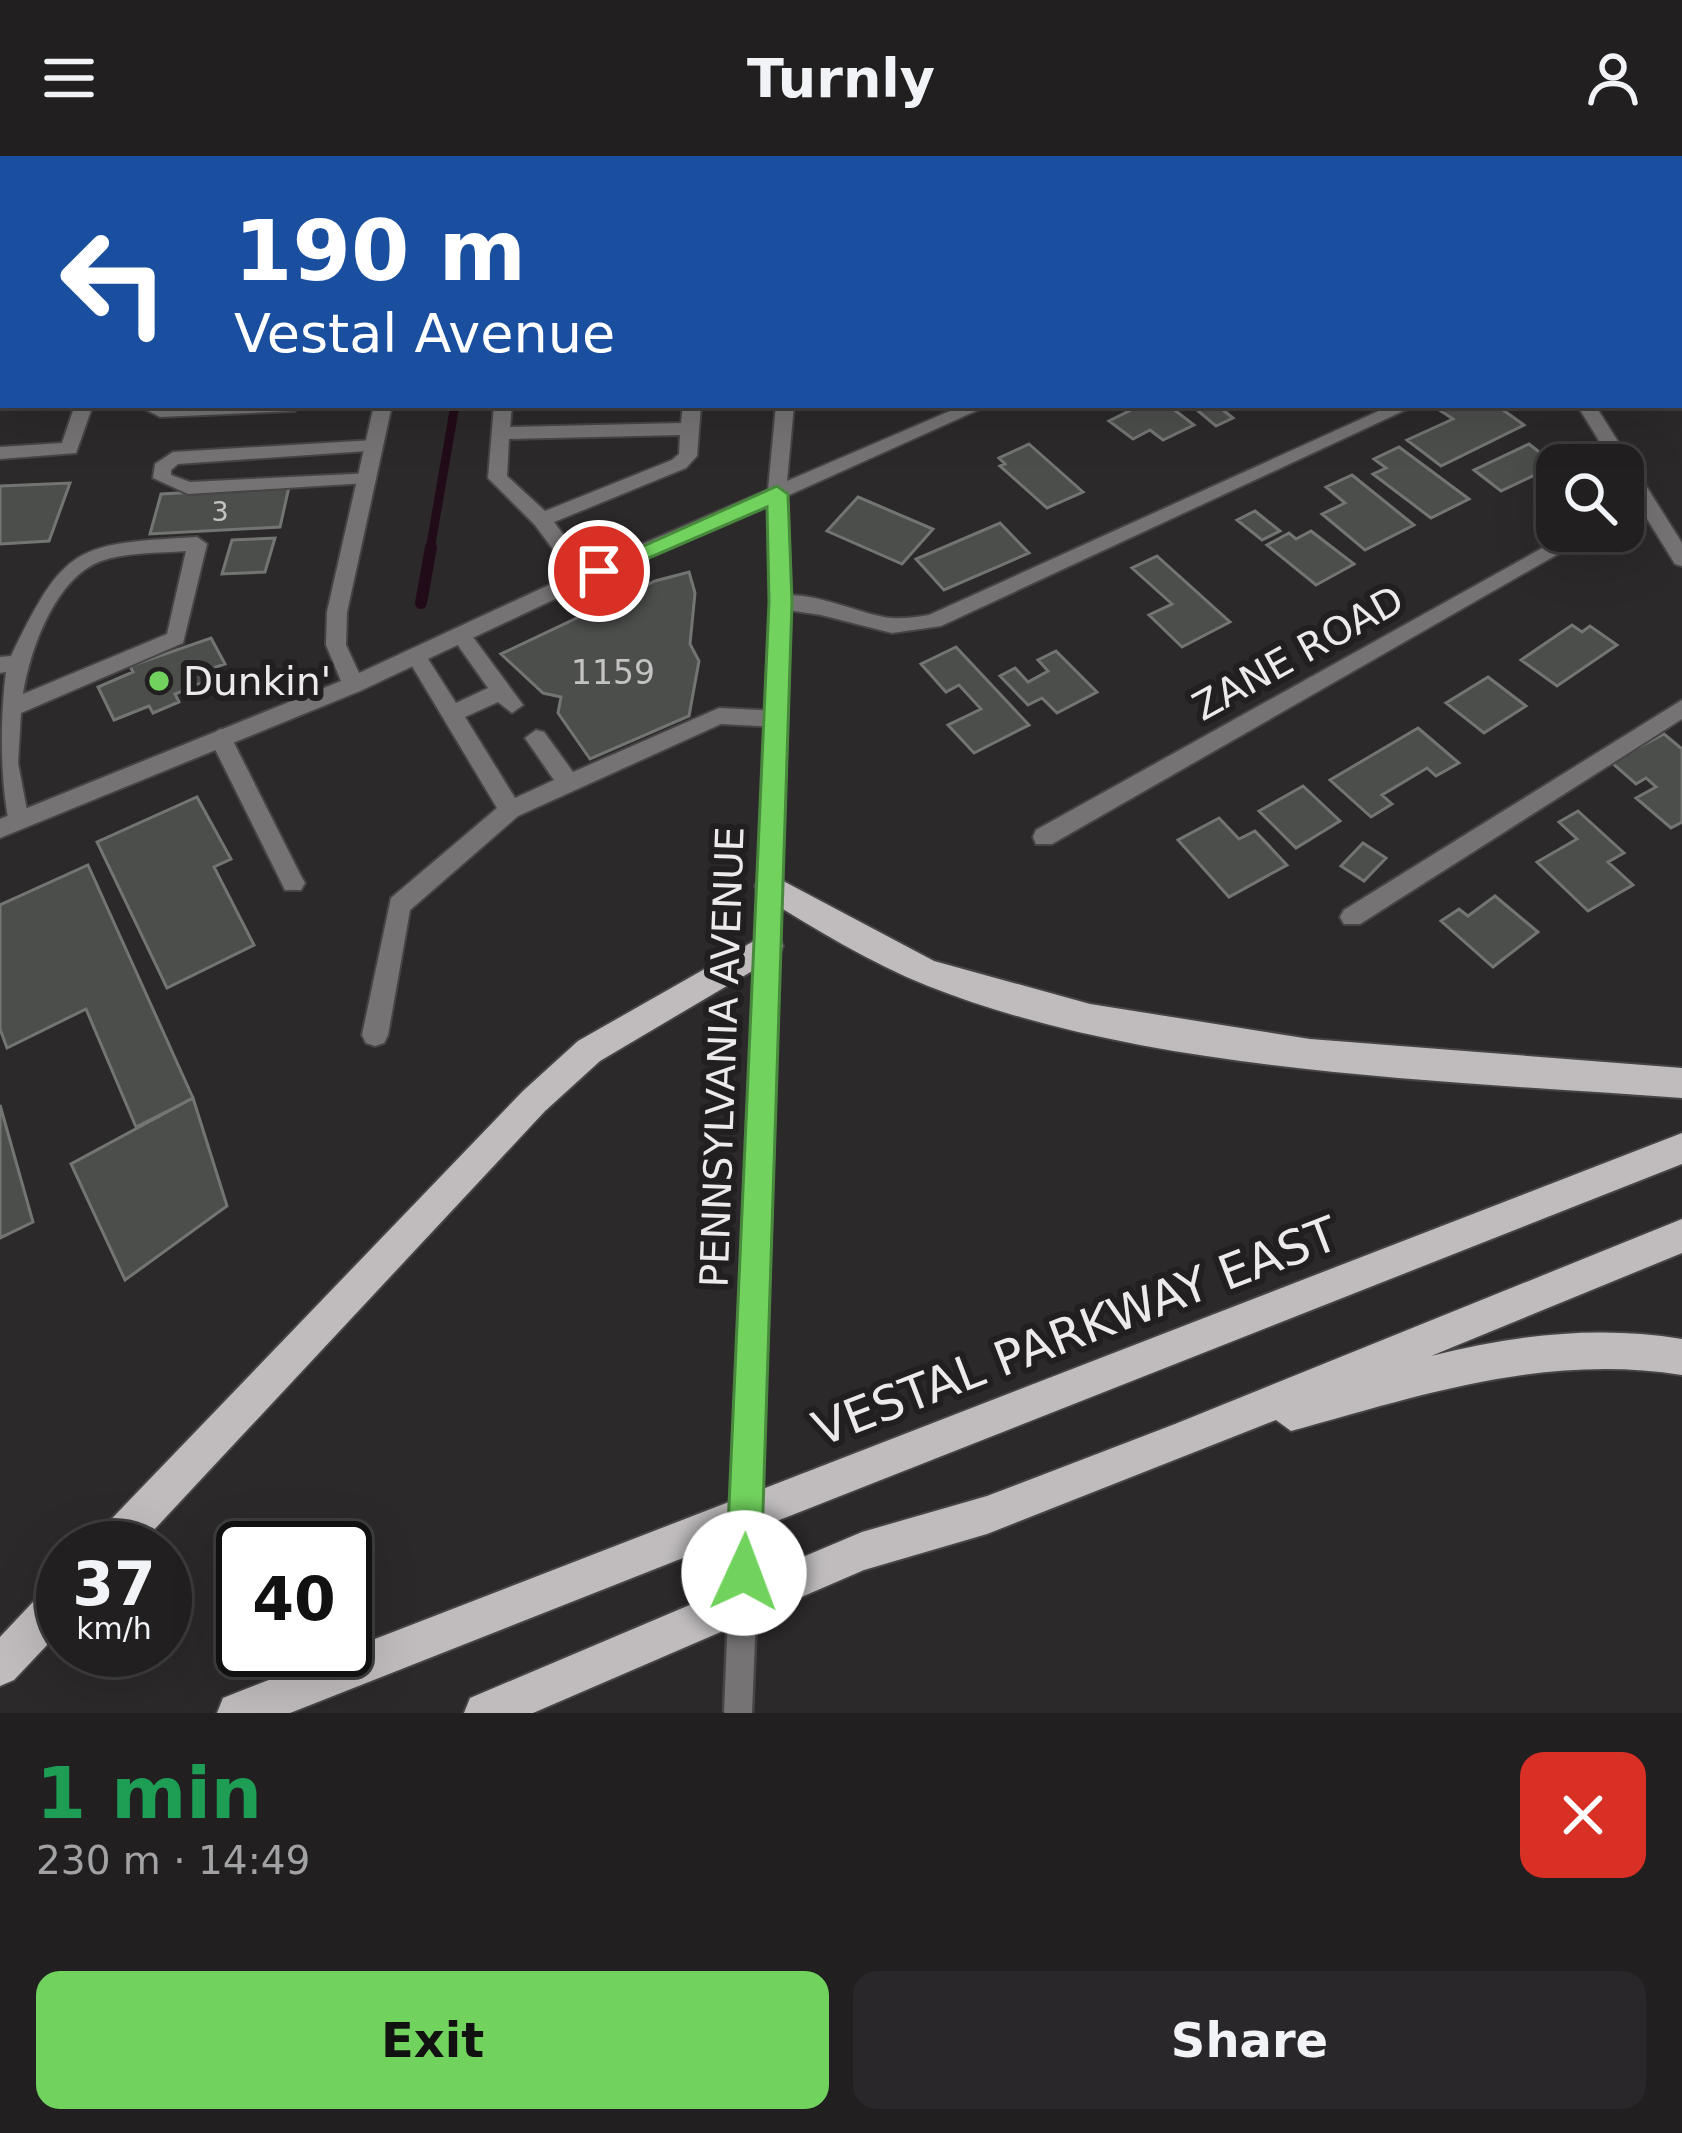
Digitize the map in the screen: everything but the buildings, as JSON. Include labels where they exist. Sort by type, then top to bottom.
[{"type":"main road","points":[[770,886],[861,941],[925,971],[1008,1000],[1144,1030],[1366,1060],[1682,1083]]},
{"type":"main road","points":[[137,1521],[534,1101],[589,1051],[768,946]]},
{"type":"main road","name":"VESTAL PARKWAY EAST","points":[[238,1713],[1682,1148]]},
{"type":"main road","points":[[485,1713],[862,1551],[987,1515],[1682,1237]]},
{"type":"main road","points":[[1175,1443],[1532,1355],[1612,1348],[1682,1357]]},
{"type":"main road","points":[[0,1666],[36,1628]]},
{"type":"street","points":[[0,453],[69,449],[83,408]]},
{"type":"street","points":[[153,408],[227,408]]},
{"type":"street","points":[[353,685],[340,659],[336,629],[382,408]]},
{"type":"street","points":[[502,408],[496,478],[542,520],[584,577]]},
{"type":"street","points":[[542,520],[679,464],[688,456],[692,408]]},
{"type":"street","name":"PENNSYLVANIA AVENUE","points":[[738,1713],[781,602],[777,494],[785,408]]},
{"type":"street","points":[[10,709],[176,638],[197,544],[91,553],[56,583],[9,664],[5,790],[9,825],[353,685],[584,577],[971,408]]},
{"type":"street","points":[[781,602],[820,604],[892,630],[934,621],[1400,408]]},
{"type":"street","points":[[1588,408],[1682,559]]},
{"type":"street","points":[[498,433],[690,429]]},
{"type":"street","points":[[367,477],[188,488],[172,486],[162,478],[162,468],[173,458],[374,446]]},
{"type":"street","points":[[1644,512],[1652,511]]},
{"type":"street","name":"ZANE ROAD","points":[[1044,837],[1551,552]]},
{"type":"street","points":[[452,714],[507,698],[460,634]]},
{"type":"street","points":[[416,656],[510,809]]},
{"type":"street","points":[[1352,917],[1682,708]]},
{"type":"street","points":[[375,1035],[399,905],[510,809],[719,716],[777,719]]},
{"type":"street","points":[[220,736],[292,883]]},
{"type":"street","points":[[536,737],[568,782]]},
{"type":"waterway","points":[[430,550],[454,408]]},
{"type":"waterway","points":[[421,603],[431,547]]},
{"type":"place","name":"Dunkin'","points":[[159,681]]},
{"type":"route","points":[[599,571],[777,494],[781,602],[744,1573]]}]
